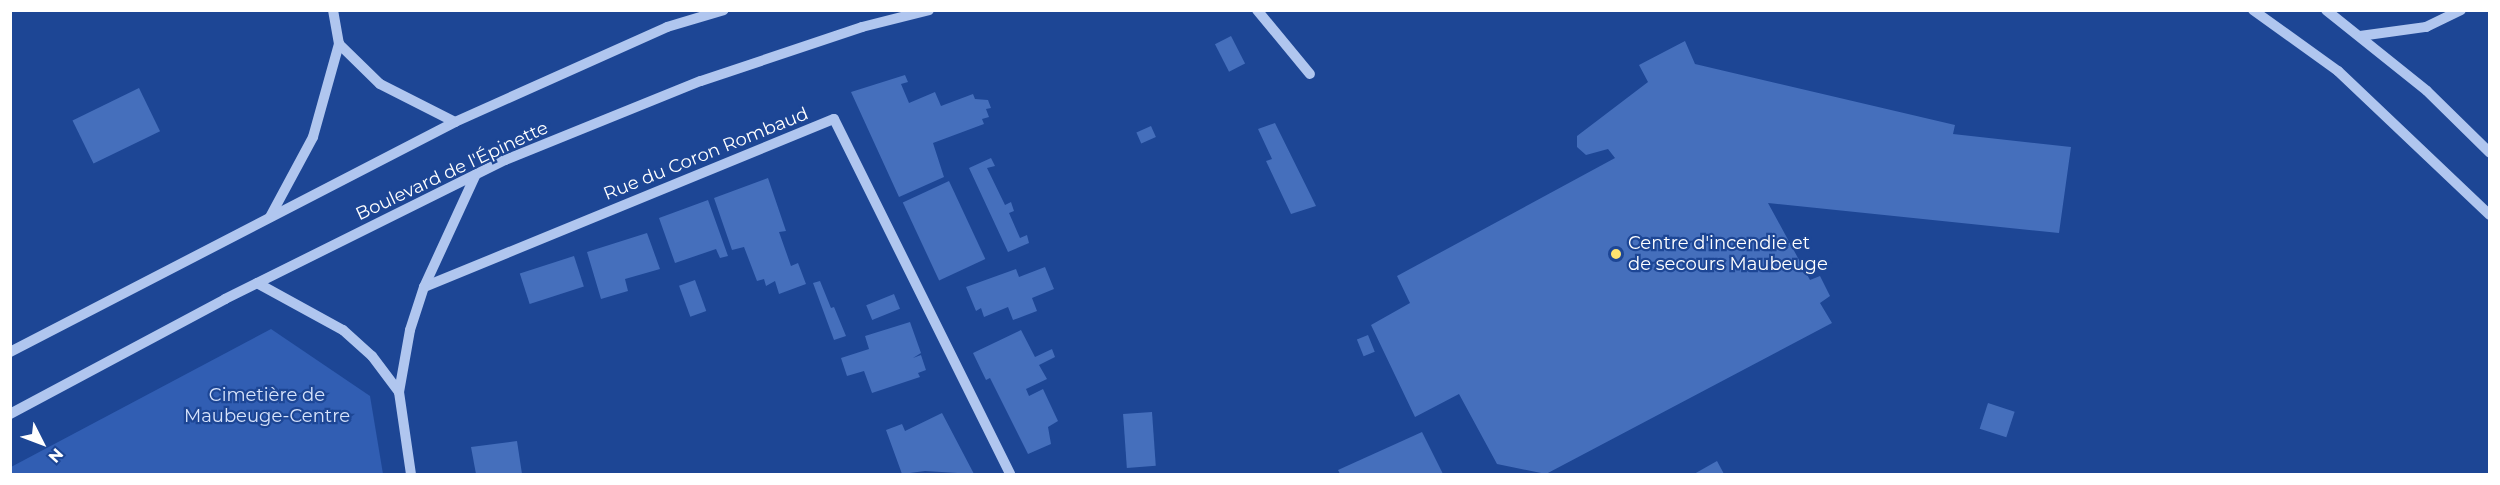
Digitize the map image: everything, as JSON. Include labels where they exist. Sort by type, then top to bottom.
[{"type":"street","points":[[269,218],[313,137],[339,44],[333,10]]},
{"type":"street","points":[[10,352],[455,122],[667,27],[724,10]]},
{"type":"street","name":"Boulevard de l'Épinette","points":[[10,414],[257,283],[476,174],[701,81],[862,27],[929,10]]},
{"type":"street","points":[[1257,10],[1310,74]]},
{"type":"street","points":[[2253,10],[2338,71],[2490,215]]},
{"type":"street","points":[[2326,10],[2427,91],[2490,153]]},
{"type":"street","points":[[2360,36],[2426,27],[2461,10]]},
{"type":"street","points":[[339,44],[380,84],[455,122]]},
{"type":"street","name":"Rue du Coron Rombaud","points":[[424,287],[834,119],[1010,474]]},
{"type":"street","points":[[411,474],[399,392],[410,330],[424,287],[476,174]]},
{"type":"street","points":[[257,283],[343,330],[372,356],[399,392]]},
{"type":"green space","name":"Cimetière de Maubeuge-Centre","points":[[271,329],[370,396],[383,474],[11,474],[11,467]]},
{"type":"building","points":[[1231,36],[1245,64],[1229,72],[1215,44]]},
{"type":"building","name":"Centre d'incendie et de secours Maubeuge","points":[[1685,41],[1695,64],[1955,125],[1953,134],[2071,147],[2059,233],[1768,203],[1810,280],[1820,276],[1830,296],[1820,303],[1832,323],[1546,474],[1497,464],[1459,394],[1415,417],[1371,325],[1410,303],[1397,276],[1615,158],[1608,149],[1586,155],[1577,147],[1577,136],[1648,82],[1639,65]]},
{"type":"building","points":[[905,75],[908,82],[901,84],[909,103],[935,92],[941,106],[973,94],[975,99],[988,100],[991,108],[986,109],[989,117],[982,119],[984,124],[933,143],[944,177],[899,197],[851,92]]},
{"type":"building","points":[[139,88],[160,131],[94,164],[72,120]]},
{"type":"building","points":[[1275,123],[1316,206],[1291,214],[1266,161],[1272,159],[1258,129]]},
{"type":"building","points":[[1151,126],[1156,137],[1141,143],[1136,133]]},
{"type":"building","points":[[991,158],[995,166],[987,168],[1005,205],[1011,202],[1014,211],[1009,213],[1020,238],[1027,235],[1029,243],[1008,252],[969,168]]},
{"type":"building","points":[[768,178],[786,231],[779,232],[791,266],[798,263],[806,284],[779,294],[775,281],[766,286],[764,279],[757,281],[744,247],[732,250],[714,198]]},
{"type":"building","points":[[949,181],[985,259],[939,280],[903,203]]},
{"type":"building","points":[[708,200],[728,256],[720,258],[716,249],[675,263],[659,218]]},
{"type":"building","points":[[647,233],[660,269],[625,279],[628,291],[601,299],[587,252]]},
{"type":"building","points":[[574,256],[584,286],[530,304],[520,274]]},
{"type":"building","points":[[1045,267],[1054,289],[1032,298],[1037,311],[1013,320],[1008,307],[984,317],[981,308],[976,311],[966,287],[1016,269],[1019,277]]},
{"type":"building","points":[[695,280],[706,311],[690,317],[679,286]]},
{"type":"building","points":[[820,281],[846,336],[834,340],[813,283]]},
{"type":"building","points":[[894,294],[900,309],[872,320],[866,305]]},
{"type":"building","points":[[910,322],[921,353],[913,358],[921,355],[926,370],[918,373],[920,377],[872,393],[864,371],[847,376],[841,358],[869,349],[865,336]]},
{"type":"building","points":[[1021,330],[1035,357],[1052,349],[1055,357],[1039,365],[1047,379],[1026,389],[1029,396],[1043,389],[1058,421],[1048,427],[1051,444],[1028,454],[990,378],[986,380],[973,353]]},
{"type":"building","points":[[1368,335],[1375,352],[1364,356],[1357,339]]},
{"type":"building","points":[[1988,403],[2015,412],[2006,437],[1980,429]]},
{"type":"building","points":[[1152,412],[1156,466],[1127,468],[1123,414]]},
{"type":"building","points":[[942,413],[974,474],[925,471],[902,474],[886,430],[902,424],[905,431]]},
{"type":"building","points":[[1422,432],[1443,474],[1340,474],[1338,470]]},
{"type":"building","points":[[517,441],[522,474],[476,474],[471,447]]},
{"type":"building","points":[[1717,461],[1724,474],[1694,474]]},
{"type":"place","name":"Centre d'incendie et de secours Maubeuge","points":[[1616,254]]}]
